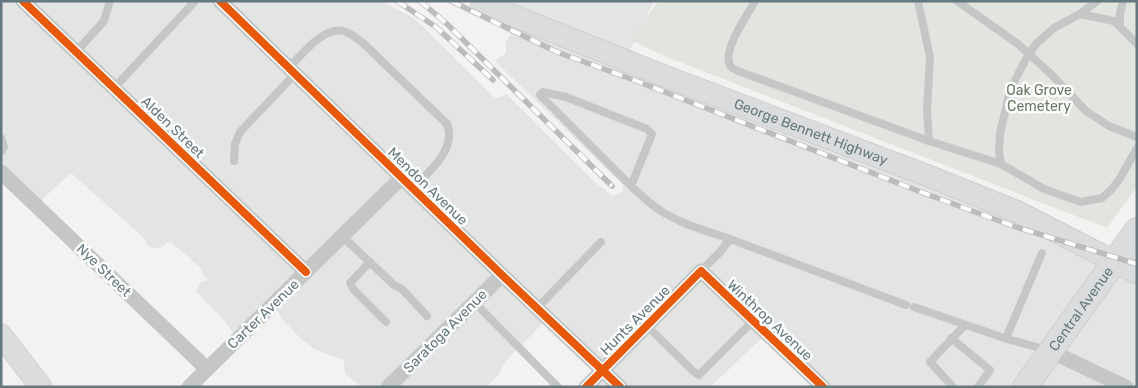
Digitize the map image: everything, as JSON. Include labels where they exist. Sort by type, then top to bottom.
[{"type":"main road","name":"George Bennett Highway","points":[[481,1],[511,15],[646,69],[1018,212],[1137,273]]},
{"type":"main road","name":"Central Avenue","points":[[1025,387],[1137,230]]},
{"type":"main road","points":[[1,336],[41,387]]},
{"type":"street","name":"Alden Street","points":[[23,1],[306,272]]},
{"type":"street","name":"Mendon Avenue","points":[[220,1],[620,387]]},
{"type":"street","name":"Nye Street","points":[[1,172],[207,369]]},
{"type":"street","name":"Carter Avenue","points":[[189,387],[342,236],[407,182]]},
{"type":"street","name":"Winthrop Avenue","points":[[701,271],[822,387]]},
{"type":"street","name":"Hunts Avenue","points":[[586,387],[701,271]]},
{"type":"street","name":"Saratoga Avenue","points":[[388,387],[502,275]]},
{"type":"street","points":[[1050,351],[1126,387]]},
{"type":"lane","points":[[76,52],[104,21],[110,1]]},
{"type":"lane","points":[[114,88],[195,1]]},
{"type":"lane","points":[[755,1],[729,48],[731,67],[929,141],[1000,164],[1044,189],[1081,202],[1102,198],[1119,180],[1137,148]]},
{"type":"lane","points":[[918,1],[930,57],[927,110],[929,141]]},
{"type":"lane","points":[[957,1],[1008,36],[1052,75],[1086,112],[1109,126],[1137,137]]},
{"type":"lane","points":[[1000,164],[999,151],[1005,109],[1010,90],[1028,55],[1037,43],[1054,28],[1080,14],[1097,1]]},
{"type":"lane","points":[[1120,25],[1123,1]]},
{"type":"lane","points":[[1080,14],[1114,21],[1137,44]]},
{"type":"lane","points":[[234,160],[235,144],[240,132],[322,34],[342,30],[363,43],[446,124],[450,133],[448,143],[432,169],[407,182]]},
{"type":"lane","points":[[631,186],[652,134],[648,129],[566,97],[543,92],[540,95],[631,186],[660,211],[671,217],[910,306],[1050,351]]},
{"type":"lane","points":[[1,138],[4,147],[1,152]]},
{"type":"lane","points":[[342,236],[394,285],[402,289],[427,316]]},
{"type":"lane","points":[[701,271],[730,239]]},
{"type":"lane","points":[[537,308],[601,242]]},
{"type":"lane","points":[[1006,338],[1042,253]]},
{"type":"lane","points":[[370,262],[350,283],[353,289],[386,322]]},
{"type":"lane","points":[[474,302],[558,387]]},
{"type":"lane","points":[[647,326],[699,375],[754,321]]},
{"type":"lane","points":[[953,387],[930,362],[965,325]]},
{"type":"lane","points":[[951,338],[990,370],[978,387]]},
{"type":"shaded area","points":[[1,1],[381,1],[415,19],[494,97],[498,98],[506,94],[597,184],[613,196],[622,192],[623,185],[495,61],[506,53],[506,42],[519,20],[480,1],[654,1],[625,58],[1109,256],[1137,218],[1137,387],[821,387],[766,334],[710,387],[582,387],[599,369],[547,319],[505,362],[498,376],[486,387],[361,387],[345,374],[344,360],[316,350],[300,338],[283,320],[272,301],[236,333],[233,333],[223,319],[196,292],[201,282],[208,280],[202,273],[201,268],[170,241],[159,249],[148,246],[143,237],[71,173],[36,205],[1,172]]},
{"type":"green space","name":"Oak Grove Cemetery","points":[[658,1],[1137,1],[1137,187],[1107,228],[664,56],[631,40]]},
{"type":"railway","points":[[397,1],[436,27],[493,80]]},
{"type":"railway","points":[[420,1],[447,24],[612,186]]},
{"type":"railway","points":[[451,1],[557,52],[634,80],[921,192],[1016,227],[1137,264]]},
{"type":"cycle path","points":[[23,1],[306,272]]},
{"type":"cycle path","points":[[220,1],[620,387]]},
{"type":"cycle path","points":[[586,387],[701,271],[823,387]]}]
